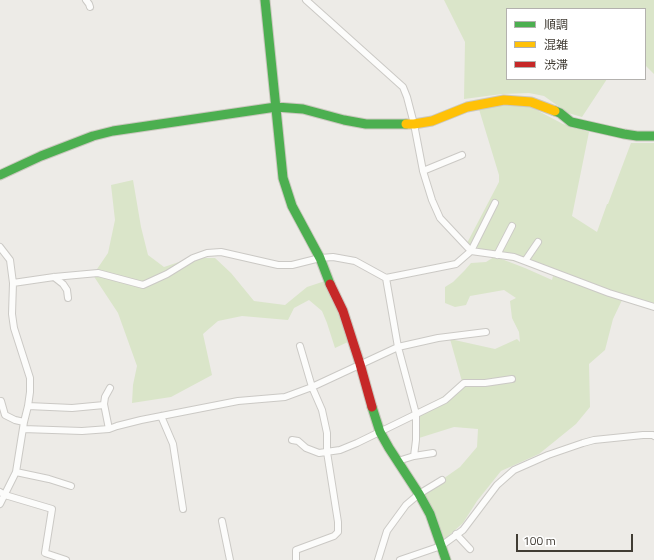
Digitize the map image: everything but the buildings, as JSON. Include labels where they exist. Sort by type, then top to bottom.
[{"type":"street","points":[[86,0],[90,7]]},
{"type":"street","points":[[265,0],[283,178],[287,192],[292,206],[320,258],[328,280],[343,311],[380,432],[430,514],[446,560]]},
{"type":"street","points":[[306,0],[403,87],[414,124],[423,171],[432,200],[440,218],[471,251],[514,257],[609,293],[654,307]]},
{"type":"street","points":[[0,175],[48,153],[113,130],[276,107],[303,109],[344,120],[366,124],[414,124],[432,121],[467,107],[504,100],[531,102],[560,113],[571,122],[624,134],[654,136]]},
{"type":"street","points":[[423,171],[462,155]]},
{"type":"street","points":[[13,283],[98,272],[143,285],[167,274],[193,258],[207,253],[221,252],[278,264],[292,265],[320,258],[333,257],[355,261],[386,278],[456,264],[471,251],[495,203]]},
{"type":"street","points":[[497,255],[512,226]]},
{"type":"street","points":[[525,261],[538,242]]},
{"type":"street","points":[[0,247],[10,260],[13,283],[12,314],[14,328],[30,378],[28,406],[16,472],[2,493],[0,504]]},
{"type":"street","points":[[54,277],[64,284],[67,290],[68,298]]},
{"type":"street","points":[[386,278],[398,347],[416,414],[416,440],[414,456]]},
{"type":"street","points":[[23,429],[82,431],[109,429],[135,421],[238,401],[285,397],[312,387],[398,347],[438,338],[486,332]]},
{"type":"street","points":[[296,560],[296,550],[334,536],[338,532],[327,452],[327,433],[322,410],[312,387],[300,346]]},
{"type":"street","points":[[292,440],[298,441],[306,448],[319,453],[340,450],[445,400],[464,383],[485,383],[512,379]]},
{"type":"street","points":[[109,429],[104,405],[105,397],[110,388]]},
{"type":"street","points":[[1,401],[5,415],[9,418],[24,422]]},
{"type":"street","points":[[28,406],[72,408],[104,405]]},
{"type":"street","points":[[161,416],[173,444],[183,509]]},
{"type":"street","points":[[400,560],[441,546],[463,530],[497,485],[514,470],[583,442],[642,435],[654,436]]},
{"type":"street","points":[[398,461],[414,456],[433,453]]},
{"type":"street","points":[[16,472],[49,479],[70,486]]},
{"type":"street","points":[[378,560],[387,531],[406,505],[419,494],[442,480]]},
{"type":"street","points":[[2,493],[52,509],[45,552],[66,560]]},
{"type":"street","points":[[222,521],[230,560]]},
{"type":"street","points":[[456,534],[470,549]]},
{"type":"green space","points":[[444,0],[654,0],[654,74],[646,66],[646,8],[506,8],[506,80],[606,80],[582,117],[568,113],[544,96],[529,93],[502,94],[464,99],[465,42]]},
{"type":"green space","points":[[527,105],[563,124],[589,132],[572,216],[597,232],[631,143],[654,143],[654,308],[630,297],[541,267],[499,258],[552,280],[553,276],[623,298],[613,319],[605,350],[589,364],[590,407],[576,424],[539,454],[501,471],[477,501],[463,523],[445,539],[423,493],[460,467],[477,447],[478,429],[454,427],[419,438],[416,412],[463,385],[450,339],[495,349],[517,339],[520,342],[519,332],[512,318],[510,301],[516,298],[504,290],[470,296],[466,305],[455,307],[445,303],[445,287],[453,282],[471,263],[486,262],[494,257],[466,245],[499,182],[499,175],[478,106]]},
{"type":"green space","points":[[133,180],[141,227],[148,255],[164,267],[191,258],[215,258],[231,273],[254,301],[285,305],[307,287],[328,280],[350,341],[335,348],[322,311],[309,300],[294,308],[288,320],[242,316],[218,321],[203,334],[212,375],[171,397],[132,403],[133,385],[137,366],[118,313],[93,275],[108,253],[115,220],[111,185]]},
{"type":"traffic: fast","points":[[265,0],[283,178],[292,206],[320,258],[330,284]]},
{"type":"traffic: fast","points":[[0,175],[41,156],[93,136],[113,131],[276,107],[303,109],[344,120],[366,124],[406,124]]},
{"type":"traffic: fast","points":[[555,111],[571,122],[624,134],[654,136]]},
{"type":"traffic: fast","points":[[372,407],[380,432],[430,514],[446,560]]},
{"type":"traffic: slow","points":[[406,124],[432,121],[467,107],[504,100],[531,102],[555,111]]},
{"type":"traffic: jam","points":[[330,284],[343,311],[372,407]]}]
